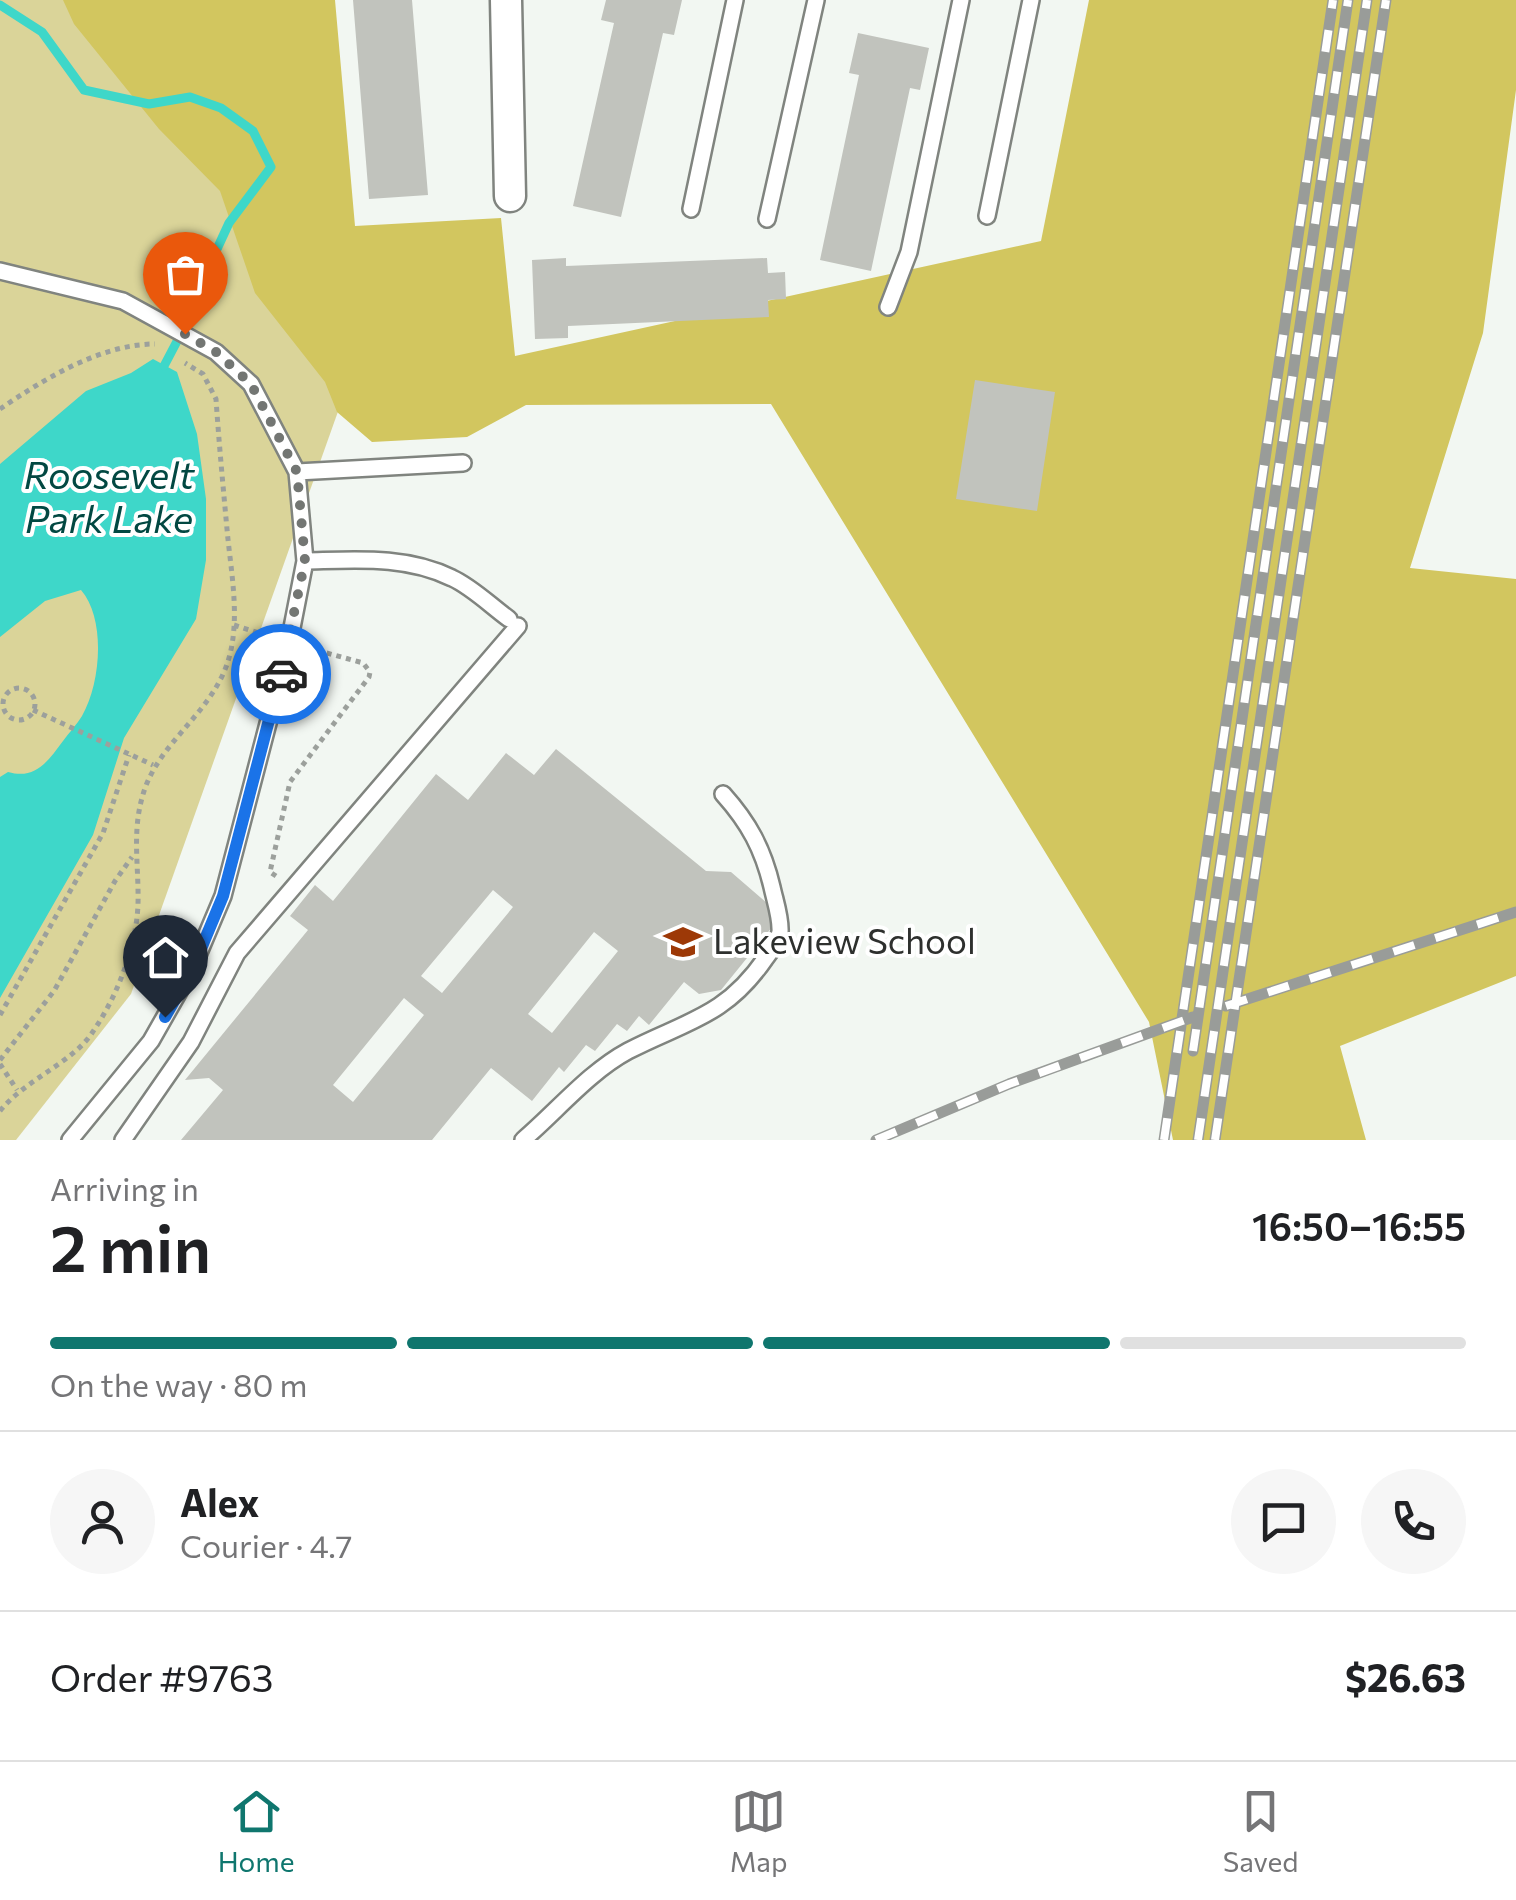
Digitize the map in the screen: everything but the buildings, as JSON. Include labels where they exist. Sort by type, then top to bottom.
[{"type":"street","points":[[506,0],[510,196]]},
{"type":"lane","points":[[691,209],[734,0]]},
{"type":"lane","points":[[767,219],[816,0]]},
{"type":"lane","points":[[888,308],[909,252],[961,0]]},
{"type":"lane","points":[[987,216],[1031,0]]},
{"type":"lane","points":[[0,271],[123,301],[216,352],[251,384],[297,472],[305,561],[289,642],[223,896],[193,968],[151,1041],[70,1140]]},
{"type":"lane","points":[[297,472],[463,462]]},
{"type":"lane","points":[[122,1140],[191,1042],[237,954],[513,623],[454,578],[416,564],[380,560],[305,561]]},
{"type":"lane","points":[[523,1140],[616,1060],[732,999],[775,946],[780,932],[760,845],[723,794]]},
{"type":"path","points":[[0,409],[68,369],[128,346],[154,343]]},
{"type":"path","points":[[0,1110],[17,1090],[62,1061],[91,1036],[109,1003],[130,954],[138,905],[134,855],[141,800],[154,765],[205,704],[224,670],[234,624],[216,400],[203,374]]},
{"type":"path","points":[[234,624],[268,636]]},
{"type":"path","points":[[294,889],[270,872],[290,782],[367,682],[370,672],[363,663],[316,650]]},
{"type":"path","points":[[24,688],[35,700],[33,710],[26,718],[12,718],[4,711],[2,695],[24,688]]},
{"type":"path","points":[[33,710],[154,765]]},
{"type":"path","points":[[0,1015],[93,854],[129,755]]},
{"type":"path","points":[[17,1090],[0,1062],[54,990],[115,881],[134,855]]},
{"type":"shaded area","points":[[0,0],[333,0],[362,344],[131,994],[16,1140],[0,1140]]},
{"type":"shaded area","points":[[63,0],[335,0],[355,226],[501,218],[515,356],[1041,241],[1089,0],[1516,0],[1516,90],[1483,333],[1410,568],[1516,579],[1516,976],[1340,1046],[1366,1140],[1173,1140],[1149,1022],[771,404],[526,405],[467,437],[372,442],[337,412],[325,382],[255,293],[220,191],[159,129],[74,24]]},
{"type":"water","name":"Roosevelt Park Lake","points":[[153,359],[177,372],[197,434],[206,499],[206,560],[196,619],[124,738],[93,835],[0,998],[0,777],[8,772],[34,771],[52,755],[88,702],[98,652],[94,617],[81,590],[45,601],[0,637],[0,464],[86,391],[131,373]]},
{"type":"waterway","points":[[0,5],[42,32],[84,90],[149,104],[190,97],[221,108],[253,131],[271,167],[229,223],[205,288],[164,366]]},
{"type":"railway","points":[[1164,1140],[1333,0]]},
{"type":"railway","points":[[1193,1051],[1348,0]]},
{"type":"railway","points":[[1198,1140],[1367,0]]},
{"type":"railway","points":[[1215,1140],[1386,0]]},
{"type":"railway","points":[[1226,1006],[1516,912]]},
{"type":"railway","points":[[876,1140],[1009,1084],[1193,1017]]},
{"type":"way so far","points":[[185,334],[216,352],[251,384],[297,472],[305,561],[281,674]]},
{"type":"place","name":"Lakeview School","points":[[683,942]]},
{"type":"route","points":[[165,1017],[193,968],[223,896],[281,674]]}]
